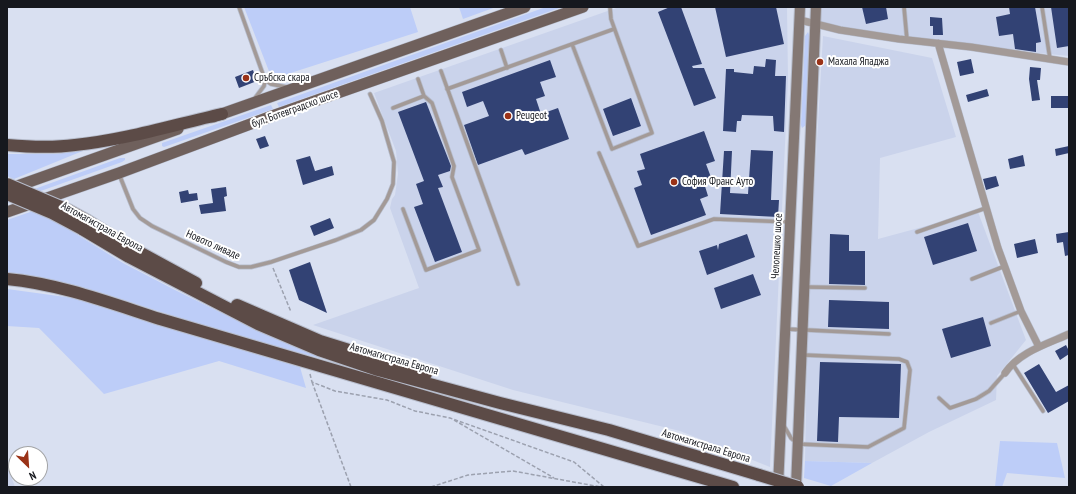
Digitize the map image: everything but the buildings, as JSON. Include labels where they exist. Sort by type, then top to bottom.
[{"type":"highway","points":[[7,145],[57,146],[97,143],[222,114]]},
{"type":"highway","points":[[7,184],[34,195],[85,225]]},
{"type":"highway","name":"Автомагистрала Европа","points":[[7,194],[85,225],[128,246],[220,296],[301,334],[366,356],[797,487]]},
{"type":"highway","points":[[7,279],[45,284],[78,293],[733,487]]},
{"type":"main road","name":"бул. Ботевградско шосе","points":[[7,190],[525,7]]},
{"type":"main road","name":"бул. Ботевградско шосе","points":[[7,212],[119,173],[272,116],[583,7]]},
{"type":"main road","name":"Челопешко шосе","points":[[778,487],[800,7]]},
{"type":"main road","points":[[797,487],[801,355],[816,7]]},
{"type":"street","points":[[800,20],[840,30],[907,40],[938,42],[1069,62]]},
{"type":"street","points":[[938,42],[1004,266],[1021,312],[1039,347]]},
{"type":"street","points":[[1005,373],[1016,360],[1039,347],[1069,334]]},
{"type":"lane","points":[[240,7],[265,80],[264,86],[258,95],[248,104]]},
{"type":"lane","points":[[572,44],[612,148],[652,133],[614,30],[610,7]]},
{"type":"lane","points":[[904,7],[907,40]]},
{"type":"lane","points":[[1042,7],[1050,59]]},
{"type":"lane","points":[[447,89],[614,30]]},
{"type":"lane","points":[[501,50],[507,68]]},
{"type":"lane","points":[[441,71],[518,284]]},
{"type":"lane","points":[[265,80],[271,84],[284,87],[298,87]]},
{"type":"lane","points":[[403,209],[426,270],[479,250],[452,177],[454,166],[435,110],[432,103],[424,96],[418,80]]},
{"type":"lane","name":"Новото ливаде","points":[[119,173],[133,209],[140,218],[152,226],[239,267],[251,267],[271,262],[352,234],[374,220],[387,199],[393,184],[394,162],[382,121],[370,94]]},
{"type":"lane","points":[[393,108],[424,96]]},
{"type":"lane","points":[[599,154],[638,246],[714,219],[790,222]]},
{"type":"lane","points":[[917,232],[986,208]]},
{"type":"lane","points":[[972,279],[1004,266]]},
{"type":"lane","points":[[804,286],[865,288]]},
{"type":"lane","points":[[991,323],[1021,312]]},
{"type":"lane","points":[[786,330],[889,334]]},
{"type":"lane","points":[[781,422],[791,438],[798,444],[868,447],[904,428],[910,370],[908,362],[899,359],[801,355]]},
{"type":"lane","points":[[1012,363],[1043,411]]},
{"type":"lane","points":[[939,398],[950,408],[976,399],[989,391],[1005,373]]},
{"type":"path","points":[[271,262],[290,312]]},
{"type":"path","points":[[309,371],[351,487]]},
{"type":"path","points":[[312,382],[335,391],[387,400],[416,411],[450,418],[574,462],[602,487]]},
{"type":"path","points":[[450,418],[556,479]]},
{"type":"path","points":[[431,487],[468,475],[513,471],[602,487]]},
{"type":"shaded area","points":[[244,7],[410,7],[418,32],[272,79]]},
{"type":"shaded area","points":[[459,7],[496,7],[463,19]]},
{"type":"shaded area","points":[[546,7],[562,7],[279,107],[277,103]]},
{"type":"shaded area","points":[[619,7],[787,7],[788,80],[770,467],[680,431],[513,390],[313,325],[419,288],[390,208],[392,199],[395,195],[398,174],[396,151],[374,93]]},
{"type":"shaded area","points":[[816,7],[1069,7],[1069,56],[938,43],[815,24]]},
{"type":"shaded area","points":[[808,32],[810,38],[806,125],[802,128],[805,36]]},
{"type":"shaded area","points":[[823,36],[932,58],[956,137],[880,158],[878,239],[978,212],[1026,340],[997,376],[996,400],[929,432],[872,463],[805,461],[808,298]]},
{"type":"shaded area","points":[[271,105],[273,109],[164,147],[162,146],[162,143]]},
{"type":"shaded area","points":[[90,148],[14,179],[7,176],[7,154],[57,154]]},
{"type":"shaded area","points":[[120,158],[125,158],[125,160],[7,203],[7,199]]},
{"type":"shaded area","points":[[33,211],[60,224],[123,263],[175,290],[246,325],[307,350],[323,359],[192,322],[71,284],[50,279],[7,273],[7,220]]},
{"type":"shaded area","points":[[7,289],[73,298],[300,367],[306,388],[219,361],[104,394],[39,328],[7,326]]},
{"type":"shaded area","points":[[1000,441],[1057,443],[1065,478],[1007,473],[1002,487],[995,487]]},
{"type":"shaded area","points":[[805,461],[872,463],[831,486],[804,478]]},
{"type":"shaded area","points":[[7,466],[8,486],[15,487],[7,487]]},
{"type":"place","name":"Махала Япаджа","points":[[820,62]]},
{"type":"place","name":"Сръбска скара","points":[[246,78]]},
{"type":"place","name":"Peugeot","points":[[508,116]]},
{"type":"place","name":"София Франс Ауто","points":[[674,182]]}]
